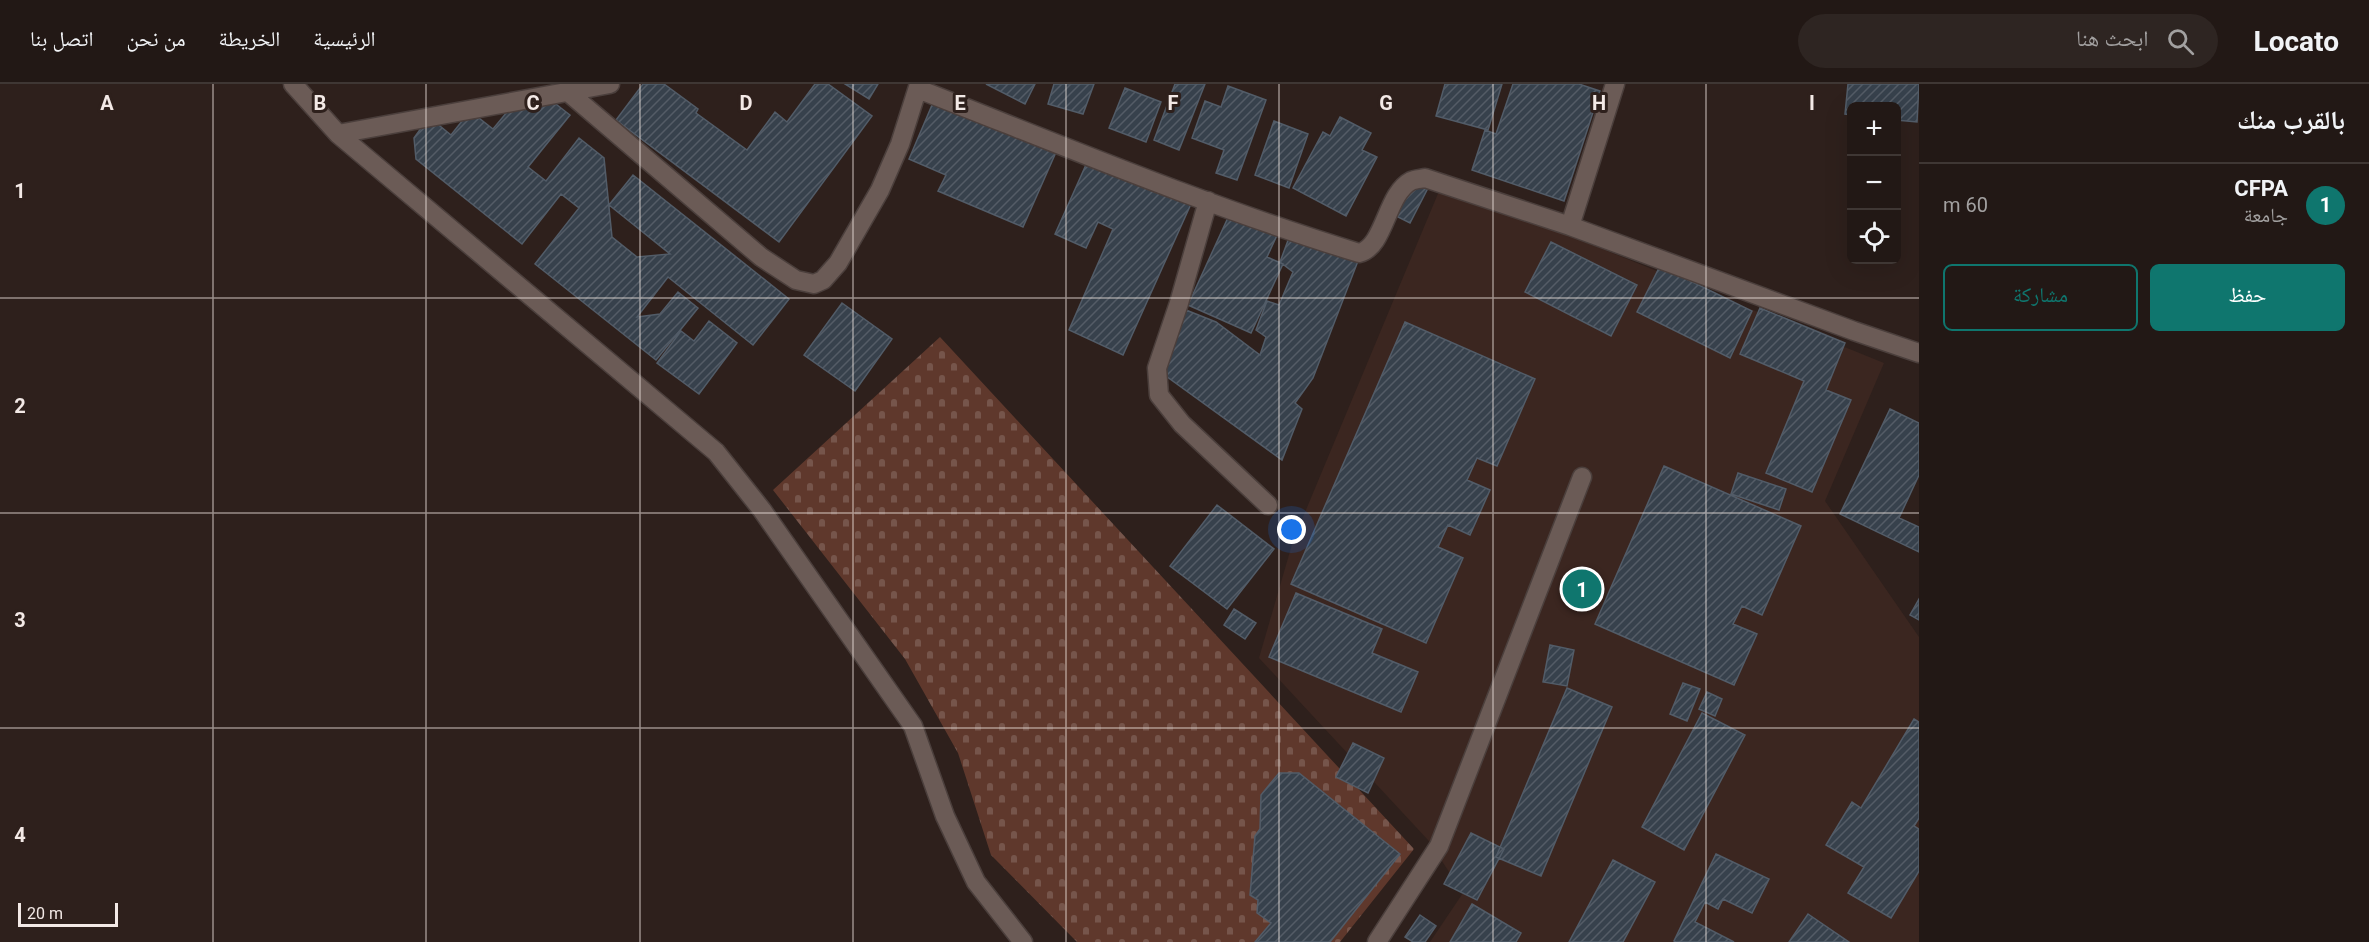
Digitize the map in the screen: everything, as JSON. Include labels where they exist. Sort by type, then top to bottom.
[{"type":"street","points":[[293,84],[338,134],[716,452],[762,510],[913,726],[945,816],[976,882],[1023,942]]},
{"type":"street","points":[[338,134],[609,84]]},
{"type":"street","points":[[1570,226],[1609,86]]},
{"type":"street","points":[[568,92],[761,257],[796,280],[814,284],[823,280],[838,263],[880,190],[900,144],[919,87],[1208,201],[1359,253],[1364,252],[1373,244],[1402,189],[1412,180],[1425,178],[1570,226],[1919,353]]},
{"type":"street","points":[[1208,201],[1179,303],[1157,368],[1159,395],[1182,424],[1268,505]]},
{"type":"street","points":[[1377,942],[1439,846],[1582,477]]},
{"type":"shaded area","points":[[1442,184],[1884,363],[1825,501],[1919,637],[1919,942],[1430,942],[1463,893],[1428,840],[1259,658],[1293,541]]},
{"type":"green space","points":[[940,337],[1414,849],[1340,942],[1077,942],[991,855],[958,753],[905,659],[773,490]]},
{"type":"building","points":[[643,84],[664,84],[698,109],[696,113],[747,150],[775,112],[787,122],[815,84],[828,84],[872,116],[779,242],[616,120]]},
{"type":"building","points":[[845,84],[878,84],[869,99]]},
{"type":"building","points":[[986,84],[1035,84],[1025,104]]},
{"type":"building","points":[[1054,84],[1094,84],[1083,114],[1048,104]]},
{"type":"building","points":[[1175,84],[1205,84],[1179,150],[1154,140]]},
{"type":"building","points":[[1445,84],[1502,84],[1488,130],[1436,116]]},
{"type":"building","points":[[1513,84],[1579,84],[1600,91],[1564,201],[1472,170],[1485,130],[1496,134]]},
{"type":"building","points":[[1848,84],[1919,84],[1917,122],[1901,120],[1901,102],[1847,102],[1847,114],[1845,114]]},
{"type":"building","points":[[1228,86],[1266,100],[1237,180],[1216,173],[1224,150],[1192,138],[1205,101],[1221,107]]},
{"type":"building","points":[[1125,88],[1161,102],[1146,142],[1109,128]]},
{"type":"building","points":[[935,98],[1057,150],[1023,227],[938,191],[946,175],[909,159]]},
{"type":"building","points":[[552,101],[570,115],[528,167],[546,181],[579,138],[604,158],[612,237],[637,257],[670,254],[609,205],[633,175],[789,299],[753,345],[668,277],[637,317],[660,314],[678,292],[698,308],[656,360],[535,264],[579,208],[561,194],[522,244],[416,159],[414,138],[429,117],[451,135],[470,111],[493,129],[512,106]]},
{"type":"building","points":[[1340,117],[1371,133],[1362,150],[1377,157],[1346,216],[1293,188],[1323,132],[1330,136]]},
{"type":"building","points":[[1274,121],[1308,134],[1289,188],[1255,175]]},
{"type":"building","points":[[1089,158],[1191,204],[1123,355],[1069,330],[1113,229],[1098,222],[1086,248],[1055,234]]},
{"type":"building","points":[[1413,178],[1429,186],[1410,223],[1394,215]]},
{"type":"building","points":[[1231,211],[1278,233],[1267,257],[1283,264],[1251,333],[1188,305]]},
{"type":"building","points":[[1290,235],[1358,261],[1313,378],[1295,403],[1302,409],[1282,460],[1159,371],[1186,310],[1216,322],[1260,355],[1266,337],[1256,330],[1267,301],[1279,305],[1293,272],[1280,262]]},
{"type":"building","points":[[1551,242],[1637,285],[1611,336],[1525,292]]},
{"type":"building","points":[[1660,266],[1752,311],[1730,358],[1637,312]]},
{"type":"building","points":[[842,303],[892,339],[855,391],[804,355]]},
{"type":"building","points":[[1760,308],[1845,343],[1826,390],[1851,400],[1812,492],[1766,473],[1804,381],[1740,354]]},
{"type":"building","points":[[709,321],[737,343],[699,394],[657,363],[681,331],[694,341]]},
{"type":"building","points":[[1405,322],[1535,379],[1497,466],[1477,458],[1467,480],[1490,490],[1470,535],[1448,525],[1438,547],[1463,558],[1426,643],[1291,584]]},
{"type":"building","points":[[1890,409],[1919,423],[1919,475],[1899,518],[1919,527],[1919,552],[1840,514]]},
{"type":"building","points":[[1664,466],[1801,526],[1762,615],[1742,606],[1733,624],[1757,634],[1734,685],[1595,624]]},
{"type":"building","points":[[1738,473],[1786,489],[1779,510],[1731,494]]},
{"type":"building","points":[[1217,505],[1274,549],[1227,609],[1170,566]]},
{"type":"building","points":[[1296,593],[1382,629],[1372,653],[1418,672],[1401,712],[1269,657]]},
{"type":"building","points":[[1919,599],[1919,620],[1910,615]]},
{"type":"building","points":[[1234,609],[1256,623],[1245,639],[1224,625]]},
{"type":"building","points":[[1550,645],[1574,650],[1567,686],[1543,682]]},
{"type":"building","points":[[1683,683],[1700,689],[1687,721],[1670,714]]},
{"type":"building","points":[[1567,688],[1612,707],[1541,876],[1496,857]]},
{"type":"building","points":[[1707,692],[1722,699],[1715,716],[1699,709]]},
{"type":"building","points":[[1702,713],[1745,735],[1684,850],[1642,827]]},
{"type":"building","points":[[1914,719],[1919,722],[1919,818],[1914,826],[1919,829],[1919,871],[1891,918],[1848,893],[1864,867],[1826,845],[1852,802],[1861,808]]},
{"type":"building","points":[[1353,743],[1384,758],[1368,793],[1336,777]]},
{"type":"building","points":[[1279,773],[1299,773],[1400,854],[1330,942],[1255,942],[1271,923],[1257,913],[1258,900],[1250,895],[1255,836],[1260,829],[1261,795]]},
{"type":"building","points":[[1471,833],[1504,849],[1477,900],[1444,884]]},
{"type":"building","points":[[1716,854],[1769,879],[1752,913],[1723,899],[1718,909],[1705,902],[1695,922],[1734,942],[1676,942],[1674,941]]},
{"type":"building","points":[[1613,860],[1655,882],[1623,942],[1569,942]]},
{"type":"building","points":[[1472,904],[1521,933],[1516,942],[1450,942]]},
{"type":"building","points":[[1808,914],[1849,942],[1789,942]]},
{"type":"building","points":[[1420,915],[1436,926],[1425,942],[1413,942],[1405,937]]},
{"type":"place","name":"CFPA","points":[[1582,589]]}]
